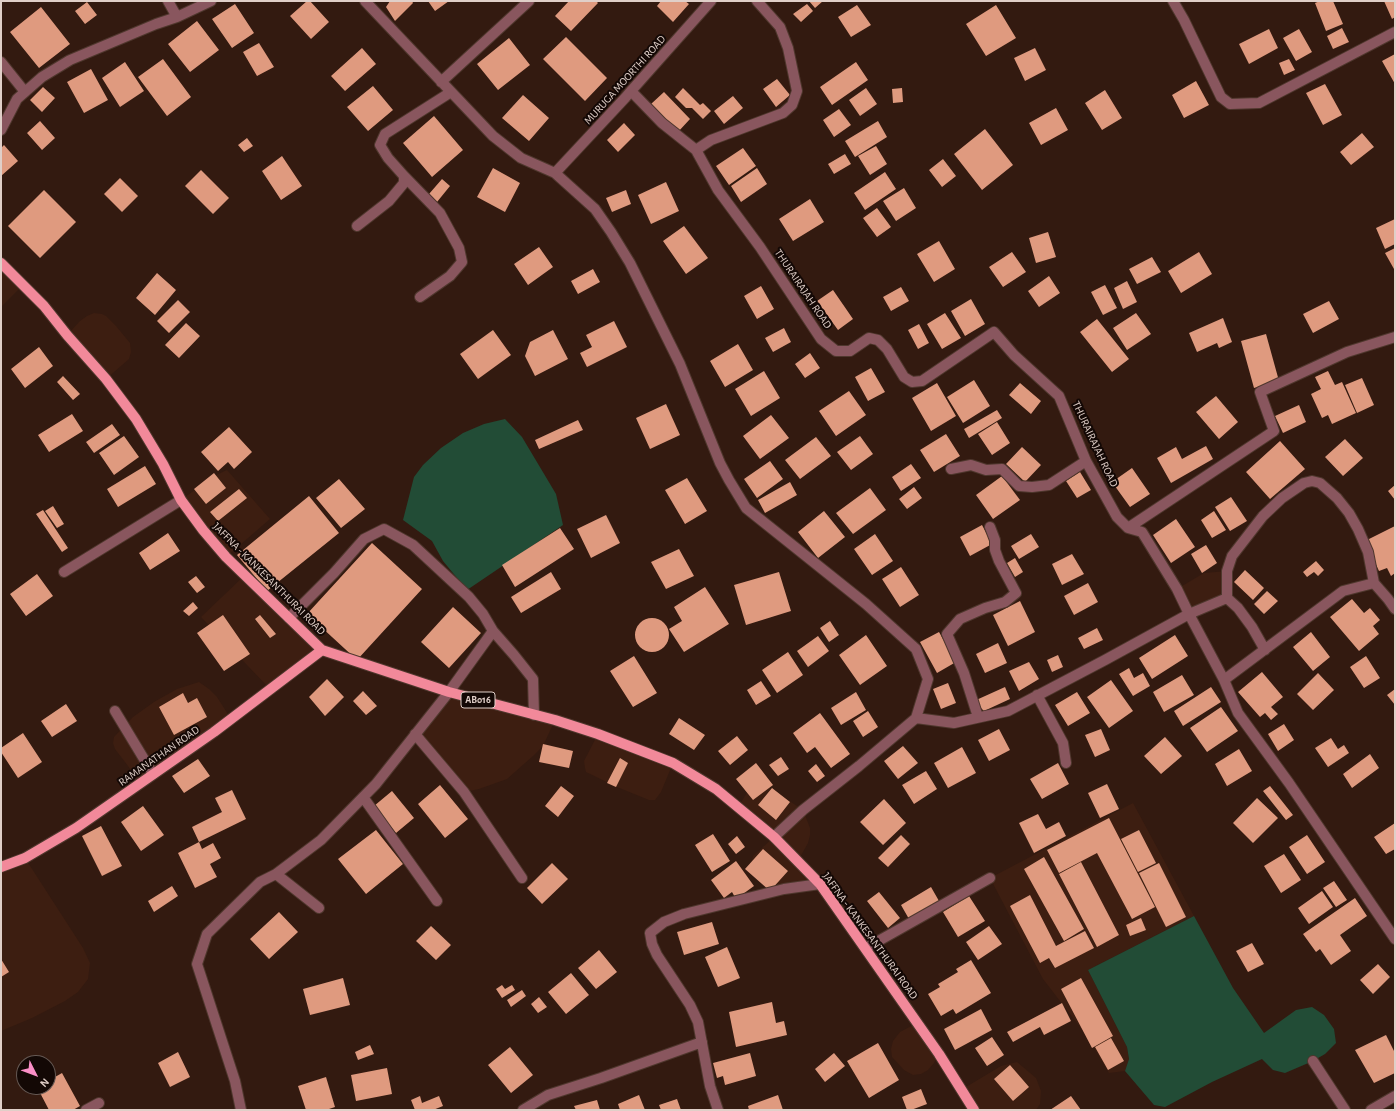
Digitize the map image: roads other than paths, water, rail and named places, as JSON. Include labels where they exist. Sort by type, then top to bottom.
[{"type":"main road","name":"JAFFNA - KANKESANTHURAI ROAD","points":[[1,264],[44,306],[67,335],[106,379],[136,419],[163,464],[181,500],[203,530],[226,557],[322,650],[449,692],[598,734],[673,763],[716,789],[774,837],[820,884],[939,1054],[974,1110]]},
{"type":"main road","name":"RAMANATHAN ROAD","points":[[1,867],[25,858],[76,828],[214,732],[322,650]]},
{"type":"street","points":[[168,1],[178,17]]},
{"type":"street","points":[[1,130],[17,99],[42,77],[70,60],[156,24],[178,17],[211,1]]},
{"type":"street","points":[[365,1],[493,136],[521,158],[555,173],[595,209],[630,263],[680,364],[720,463],[746,508],[866,604],[916,650],[928,679],[916,718],[859,766],[803,810],[774,837]]},
{"type":"street","points":[[441,82],[529,1]]},
{"type":"street","name":"MURUGA MOORTHI ROAD","points":[[555,173],[626,98],[711,1]]},
{"type":"street","points":[[631,91],[662,122],[696,150],[711,140],[783,114],[792,105],[797,91],[788,48],[780,27],[758,1]]},
{"type":"street","points":[[1173,1],[1184,20],[1221,97],[1230,104],[1259,103],[1395,32]]},
{"type":"street","points":[[1,62],[25,92]]},
{"type":"street","points":[[420,297],[450,276],[462,262],[459,248],[440,213],[388,158],[380,145],[385,134],[451,92]]},
{"type":"street","name":"THURAIRAJAH ROAD","points":[[696,150],[718,190],[760,247],[821,338],[836,351],[850,351],[869,338],[878,340],[887,349],[904,377],[912,382],[922,381],[994,332],[1014,355],[1059,396],[1086,461],[1117,517],[1128,528]]},
{"type":"street","points":[[357,226],[389,201],[404,184],[404,176]]},
{"type":"street","points":[[1128,528],[1274,431],[1260,392],[1347,352],[1395,337]]},
{"type":"street","points":[[951,470],[971,465],[986,470],[1002,469],[1019,486],[1032,487],[1049,485],[1086,461]]},
{"type":"street","points":[[1265,650],[1252,627],[1238,608],[1227,598],[1227,571],[1232,556],[1262,516],[1288,494],[1304,483],[1312,481],[1320,483],[1337,498],[1349,513],[1368,552],[1374,583],[1395,609]]},
{"type":"street","points":[[64,572],[181,500]]},
{"type":"street","points":[[978,718],[964,673],[947,634],[960,619],[985,608],[1005,602],[1016,593],[999,561],[995,550],[995,540],[990,527]]},
{"type":"street","points":[[1128,528],[1142,532],[1177,589],[1224,680],[1238,713],[1289,783],[1395,939]]},
{"type":"street","points":[[289,618],[334,573],[364,539],[384,529],[413,545],[469,597],[483,614],[493,631],[514,654],[533,679],[534,715]]},
{"type":"street","points":[[1224,680],[1343,591],[1374,583]]},
{"type":"street","points":[[916,718],[954,723],[1008,711],[1189,614],[1227,598]]},
{"type":"street","points":[[240,1110],[235,1081],[197,964],[207,934],[260,882],[276,874],[321,840],[376,784],[449,692],[493,631]]},
{"type":"street","points":[[1036,695],[1063,744],[1066,763]]},
{"type":"street","points":[[115,711],[153,774]]},
{"type":"street","points":[[415,734],[464,792],[522,878]]},
{"type":"street","points":[[363,797],[437,901]]},
{"type":"street","points":[[276,874],[319,908]]},
{"type":"street","points":[[866,948],[990,878]]},
{"type":"street","points":[[718,1110],[710,1086],[698,1022],[690,1005],[652,944],[650,933],[664,922],[684,914],[784,890],[820,884]]},
{"type":"street","points":[[523,1110],[548,1096],[702,1042]]},
{"type":"street","points":[[1313,1061],[1345,1110]]},
{"type":"street","points":[[1371,1110],[1395,1096]]},
{"type":"street","points":[[86,1110],[99,1103]]}]
